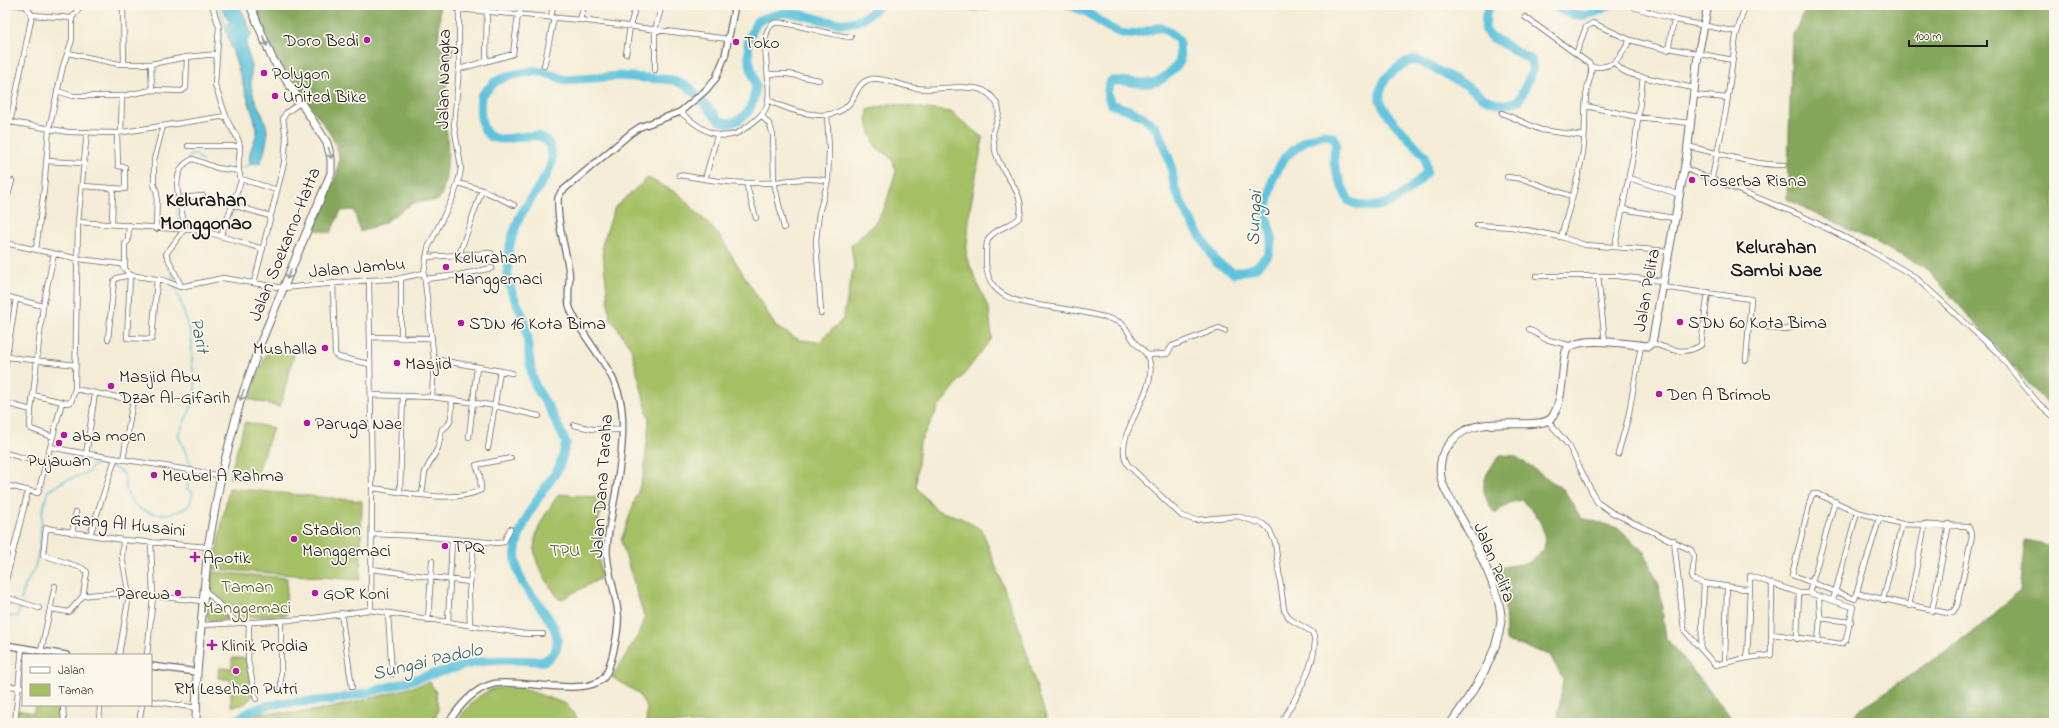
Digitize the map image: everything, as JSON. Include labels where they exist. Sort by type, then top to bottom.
[{"type":"highway","name":"Jalan Soekarno-Hatta","points":[[196,723],[197,672],[208,547],[211,520],[221,476],[240,402],[283,288],[331,173],[330,151],[302,102],[272,58],[250,5]]},
{"type":"highway","name":"Jalan Pelita","points":[[1572,346],[1605,342],[1649,346],[1652,343],[1678,194],[1684,168],[1702,26],[1708,5]]},
{"type":"highway","points":[[1548,421],[1552,417],[1556,408],[1566,351],[1572,346]]},
{"type":"highway","name":"Jalan Pelita","points":[[1451,723],[1489,661],[1498,636],[1501,620],[1498,597],[1483,562],[1456,508],[1442,487],[1439,468],[1442,454],[1454,438],[1473,426],[1484,424],[1530,424],[1548,421]]},
{"type":"street","points":[[16,5],[26,6],[32,15],[7,122],[68,132],[119,132],[226,116]]},
{"type":"street","points":[[36,249],[47,161],[49,129],[63,66],[72,40],[72,18],[81,5]]},
{"type":"street","points":[[123,5],[124,64]]},
{"type":"street","points":[[212,5],[219,27],[215,85],[230,126],[237,134],[240,146],[239,171],[241,179],[221,236]]},
{"type":"street","points":[[486,61],[487,5]]},
{"type":"street","points":[[459,69],[513,54],[521,5]]},
{"type":"street","points":[[544,66],[553,18],[553,5]]},
{"type":"street","points":[[580,20],[584,5]]},
{"type":"street","points":[[626,54],[630,26],[636,5]]},
{"type":"street","points":[[655,70],[655,30],[662,5]]},
{"type":"street","name":"Jalan Dana Taraha","points":[[448,723],[466,700],[481,689],[493,684],[507,682],[544,686],[579,686],[595,683],[604,678],[609,668],[618,622],[618,612],[607,552],[616,490],[622,430],[622,412],[614,380],[570,310],[570,273],[559,224],[558,198],[561,192],[640,127],[680,112],[705,91],[721,69],[735,5]]},
{"type":"street","points":[[1712,178],[1728,98],[1738,32],[1745,5]]},
{"type":"street","name":"Jalan Nangka","points":[[432,240],[449,207],[458,183],[461,167],[454,126],[459,69],[458,7],[486,12],[580,20],[728,39]]},
{"type":"street","points":[[1633,7],[1674,20],[1738,32]]},
{"type":"street","points":[[32,15],[72,18]]},
{"type":"street","points":[[1525,17],[1592,67],[1606,66],[1615,63],[1630,40]]},
{"type":"street","points":[[1668,48],[1674,20]]},
{"type":"street","points":[[680,112],[694,124],[717,136],[732,135],[741,131],[761,115],[768,100],[769,74],[765,44],[768,28],[773,23],[784,22],[808,30],[851,37]]},
{"type":"street","points":[[1576,54],[1586,27],[1593,23],[1630,40],[1668,50],[1668,48],[1698,55],[1733,60]]},
{"type":"street","points":[[68,53],[124,64],[151,64],[187,57],[217,54]]},
{"type":"street","points":[[57,91],[73,96],[122,96],[152,90],[186,89],[187,57]]},
{"type":"street","points":[[1615,63],[1628,74],[1693,91],[1728,98]]},
{"type":"street","points":[[151,64],[152,90]]},
{"type":"street","points":[[1561,237],[1571,208],[1572,196],[1582,156],[1586,106],[1592,67]]},
{"type":"street","points":[[769,74],[788,74],[819,80]]},
{"type":"street","points":[[1615,246],[1629,178],[1644,77]]},
{"type":"street","points":[[768,100],[788,110],[827,115],[840,111],[848,106],[861,84],[875,78],[916,88],[932,90],[972,88],[987,92],[994,98],[999,107],[993,135],[996,156],[1019,197],[1021,206],[1019,218],[994,232],[988,241],[987,266],[991,282],[999,292],[1017,301],[1082,313],[1118,322],[1126,328],[1134,342],[1147,355],[1149,364],[1149,386],[1125,442],[1123,452],[1124,458],[1128,465],[1182,516],[1195,520],[1237,516],[1256,521],[1269,529],[1275,542],[1284,610],[1290,619],[1313,634],[1315,643],[1308,670],[1297,697],[1281,723]]},
{"type":"street","points":[[83,186],[125,189],[125,167],[118,166],[122,96]]},
{"type":"street","points":[[254,283],[286,155],[283,118],[286,113],[302,102]]},
{"type":"street","points":[[1586,106],[1637,117],[1690,123]]},
{"type":"street","points":[[1502,113],[1541,130],[1584,136]]},
{"type":"street","points":[[761,115],[770,125],[773,135],[774,182],[784,228]]},
{"type":"street","points":[[821,313],[816,241],[819,214],[828,181],[829,155],[827,115]]},
{"type":"street","points":[[156,229],[157,193],[154,184],[154,160],[163,126]]},
{"type":"street","points":[[33,395],[62,402],[71,402],[75,389],[79,259],[78,222],[83,186],[83,163],[87,132]]},
{"type":"street","points":[[705,179],[717,136]]},
{"type":"street","points":[[188,146],[240,146]]},
{"type":"street","points":[[1687,146],[1748,161],[1770,165],[1784,165]]},
{"type":"street","points":[[180,287],[166,254],[183,229],[178,198],[179,172],[187,162],[193,159],[217,168],[239,171]]},
{"type":"street","points":[[47,161],[83,163]]},
{"type":"street","points":[[1684,168],[1712,178],[1800,215],[1866,248],[1915,277],[1998,353],[2038,403],[2054,418]]},
{"type":"street","points":[[679,175],[746,183],[810,178],[828,181]]},
{"type":"street","points":[[1507,177],[1524,179],[1572,196]]},
{"type":"street","points":[[1629,178],[1678,194]]},
{"type":"street","points":[[241,179],[277,190]]},
{"type":"street","points":[[5,206],[12,181]]},
{"type":"street","points":[[458,183],[482,190],[514,205]]},
{"type":"street","points":[[746,183],[756,218]]},
{"type":"street","points":[[112,224],[114,188]]},
{"type":"street","points":[[460,255],[482,190]]},
{"type":"street","points":[[178,198],[203,196]]},
{"type":"street","points":[[233,205],[270,216]]},
{"type":"street","points":[[1623,209],[1674,218]]},
{"type":"street","points":[[78,222],[129,225],[156,229],[183,229],[204,232],[263,249]]},
{"type":"street","points":[[125,268],[125,244],[128,242],[129,225]]},
{"type":"street","points":[[1477,225],[1512,226],[1561,237],[1585,245],[1669,251]]},
{"type":"street","name":"Jalan Jambu","points":[[180,287],[216,279],[283,288],[333,282],[401,278],[424,273],[426,256],[432,240]]},
{"type":"street","points":[[5,243],[79,259],[121,264],[130,275],[128,338],[152,339],[157,280]]},
{"type":"street","points":[[426,256],[491,253]]},
{"type":"street","points":[[53,437],[31,429],[30,426],[43,306],[54,254]]},
{"type":"street","points":[[426,279],[459,275],[492,268]]},
{"type":"street","points":[[424,273],[426,279],[434,359],[432,397]]},
{"type":"street","points":[[108,339],[114,281],[117,278],[130,275],[157,280],[180,287]]},
{"type":"street","points":[[1536,276],[1598,276],[1662,284],[1751,300],[1746,360]]},
{"type":"street","points":[[1598,276],[1605,342]]},
{"type":"street","points":[[401,278],[401,338]]},
{"type":"street","points":[[369,280],[369,364],[371,395],[372,488],[372,569],[371,606],[369,610]]},
{"type":"street","points":[[333,282],[335,354],[338,357],[369,364]]},
{"type":"street","points":[[1652,343],[1678,351],[1693,350],[1701,345],[1708,292]]},
{"type":"street","points":[[5,296],[43,306]]},
{"type":"street","points":[[5,367],[8,337],[16,299]]},
{"type":"street","points":[[1749,324],[1785,330],[1798,325]]},
{"type":"street","points":[[1147,355],[1168,353],[1172,346],[1220,328],[1225,332]]},
{"type":"street","points":[[1529,329],[1539,337],[1572,346]]},
{"type":"street","points":[[370,337],[432,338]]},
{"type":"street","points":[[1618,454],[1628,418],[1641,346]]},
{"type":"street","points":[[7,357],[76,365]]},
{"type":"street","points":[[434,359],[512,373]]},
{"type":"street","points":[[469,437],[477,367]]},
{"type":"street","points":[[488,448],[493,406],[500,371]]},
{"type":"street","points":[[75,389],[133,400],[123,460]]},
{"type":"street","points":[[86,455],[95,393]]},
{"type":"street","points":[[371,395],[432,397],[493,406],[539,416]]},
{"type":"street","points":[[400,491],[403,396]]},
{"type":"street","points":[[422,494],[425,472],[438,448],[442,429],[447,427],[450,422],[452,400]]},
{"type":"street","points":[[5,485],[38,493],[62,402]]},
{"type":"street","points":[[5,403],[31,410]]},
{"type":"street","points":[[1548,421],[1569,446],[1597,502],[1611,512],[1674,540],[1691,550],[1694,556],[1692,578],[1704,583],[1727,588],[1750,588]]},
{"type":"street","points":[[574,425],[592,429],[622,430]]},
{"type":"street","points":[[51,447],[86,455],[185,468],[221,476]]},
{"type":"street","points":[[5,453],[46,464]]},
{"type":"street","points":[[372,488],[459,497],[481,490],[476,465],[512,458]]},
{"type":"street","points":[[90,535],[114,459]]},
{"type":"street","points":[[5,584],[12,550],[28,491]]},
{"type":"street","points":[[1856,593],[1932,611],[1948,613],[1956,608],[1970,548],[1972,533],[1969,527],[1965,525],[1949,524],[1902,524],[1857,512],[1818,494],[1813,494],[1811,497],[1792,575],[1855,599],[1856,593],[1879,518]]},
{"type":"street","points":[[1809,593],[1836,501]]},
{"type":"street","points":[[72,532],[76,512]]},
{"type":"street","points":[[1833,600],[1857,512]]},
{"type":"street","points":[[1883,600],[1902,524]]},
{"type":"street","points":[[1909,606],[1926,524]]},
{"type":"street","points":[[1932,611],[1949,524]]},
{"type":"street","name":"Gang Al Husaini","points":[[83,596],[87,574],[82,568],[43,555],[46,528],[123,540],[208,547]]},
{"type":"street","points":[[372,534],[501,543],[506,539],[510,529]]},
{"type":"street","points":[[448,622],[452,539]]},
{"type":"street","points":[[119,654],[129,595],[122,558],[123,540]]},
{"type":"street","points":[[1674,540],[1684,630],[1715,665],[1747,658],[1771,655],[1772,584]]},
{"type":"street","points":[[470,626],[469,582],[474,541]]},
{"type":"street","points":[[147,654],[153,597],[151,542]]},
{"type":"street","points":[[5,548],[12,550]]},
{"type":"street","points":[[428,620],[432,561]]},
{"type":"street","points":[[372,569],[469,582]]},
{"type":"street","points":[[1747,658],[1750,576],[1799,593],[1809,593],[1853,607],[1851,622],[1844,643],[1818,642],[1772,634]]},
{"type":"street","points":[[1701,649],[1704,583]]},
{"type":"street","points":[[41,651],[55,586]]},
{"type":"street","points":[[1725,662],[1727,588]]},
{"type":"street","points":[[204,589],[237,623]]},
{"type":"street","points":[[1797,639],[1799,593]]},
{"type":"street","points":[[51,609],[69,612],[83,596],[108,594],[203,601]]},
{"type":"street","points":[[1818,642],[1820,596]]},
{"type":"street","points":[[5,597],[39,608]]},
{"type":"street","points":[[202,625],[308,619],[369,610],[526,634],[543,634]]},
{"type":"street","points":[[341,613],[352,687]]},
{"type":"street","points":[[388,614],[392,674]]},
{"type":"street","points":[[1820,618],[1851,622]]},
{"type":"street","points":[[281,621],[281,688]]},
{"type":"street","points":[[249,623],[248,661],[256,699]]},
{"type":"street","points":[[5,645],[59,654]]},
{"type":"street","points":[[15,723],[21,687],[22,647]]},
{"type":"street","points":[[152,666],[197,672]]},
{"type":"street","points":[[5,686],[21,687]]},
{"type":"street","points":[[152,701],[197,708]]},
{"type":"street","points":[[63,706],[64,723]]},
{"type":"street","points":[[99,723],[100,706]]},
{"type":"street","points":[[139,723],[142,706]]},
{"type":"green space","points":[[257,5],[439,5],[440,16],[438,46],[454,48],[444,106],[448,144],[446,177],[441,196],[437,201],[421,201],[411,204],[385,222],[360,232],[354,210],[341,211],[330,233],[313,229],[336,177],[339,160],[337,149],[332,138],[317,115],[291,82],[280,65],[268,40]]},
{"type":"green space","points":[[1808,5],[2054,5],[2054,412],[1925,267],[1787,199],[1792,37]]},
{"type":"green space","points":[[890,104],[951,112],[983,138],[970,209],[966,256],[989,310],[992,338],[938,408],[920,442],[916,487],[936,510],[961,518],[982,530],[1018,625],[1047,721],[1050,723],[646,723],[647,708],[638,693],[612,677],[637,637],[645,619],[621,541],[644,474],[649,419],[631,348],[610,318],[602,245],[615,207],[648,178],[679,194],[719,235],[776,327],[800,340],[819,342],[843,319],[854,266],[851,245],[875,223],[885,207],[896,171],[892,159],[876,147],[867,121],[868,110]]},
{"type":"green space","points":[[269,347],[294,355],[280,407],[249,399]]},
{"type":"green space","points":[[245,422],[273,428],[255,481],[229,478]]},
{"type":"green space","points":[[1501,455],[1515,456],[1564,490],[1581,518],[1616,527],[1644,552],[1659,585],[1666,638],[1732,718],[1740,723],[1557,723],[1563,679],[1550,655],[1506,641],[1505,601],[1493,571],[1507,566],[1528,563],[1544,550],[1545,542],[1543,528],[1537,516],[1521,500],[1509,503],[1495,514],[1489,505],[1484,490],[1484,483],[1486,476]]},
{"type":"green space","points":[[229,488],[362,501],[360,580],[213,569]]},
{"type":"green space","name":"TPU","points":[[559,494],[605,498],[596,533],[601,578],[560,600],[541,571],[536,559],[534,547],[540,524]]},
{"type":"green space","points":[[2026,540],[2054,546],[2054,723],[1852,723],[1859,710],[1971,634],[2020,591]]},
{"type":"green space","name":"Taman Manggemaci","points":[[212,572],[287,578],[286,615],[237,618],[210,591]]},
{"type":"green space","points":[[209,599],[229,620],[208,621]]},
{"type":"green space","points":[[232,658],[246,658],[254,693],[247,702],[235,706],[231,706],[231,680],[218,678],[219,668],[232,668]]},
{"type":"green space","points":[[430,682],[436,693],[438,709],[434,723],[242,723],[248,718],[261,713],[297,713],[331,708]]},
{"type":"green space","points":[[500,688],[522,688],[566,704],[581,723],[457,723],[472,703],[487,691]]},
{"type":"green space","points":[[36,706],[60,706],[61,723],[17,723],[17,710],[33,713]]},
{"type":"water","points":[[220,5],[237,5],[243,13],[252,35],[246,46],[251,62],[251,86],[255,99],[265,120],[267,135],[266,146],[261,162],[251,165],[250,156],[257,133],[257,128],[225,27],[230,22]]},
{"type":"waterway","name":"Parit","points":[[217,5],[227,27]]},
{"type":"waterway","name":"Sungai Padolo","points":[[233,723],[245,714],[269,705],[322,701],[354,696],[482,661],[544,661],[553,654],[557,645],[556,635],[552,624],[526,588],[518,573],[515,554],[522,527],[542,491],[559,467],[566,443],[549,408],[534,382],[530,367],[526,327],[522,314],[510,288],[507,266],[510,244],[518,221],[549,171],[552,155],[547,141],[537,136],[498,139],[488,134],[482,121],[481,96],[495,82],[507,76],[532,71],[543,72],[566,80],[620,76],[673,80],[690,88],[720,121],[729,123],[739,120],[748,112],[753,101],[756,87],[749,59],[748,41],[757,21],[787,13],[835,23],[854,22],[863,18],[880,5]]},
{"type":"waterway","name":"Sungai Padolo","points":[[948,5],[975,7],[987,5]]},
{"type":"waterway","name":"Sungai Padolo","points":[[1069,5],[1087,12],[1089,5]]},
{"type":"waterway","name":"Sungai","points":[[1087,12],[1109,28],[1121,33],[1134,34],[1162,28],[1172,34],[1179,41],[1180,62],[1161,80],[1153,83],[1111,81],[1108,90],[1108,98],[1111,104],[1129,110],[1143,117],[1157,129],[1170,161],[1175,189],[1185,211],[1217,263],[1234,273],[1255,268],[1268,255],[1272,238],[1266,214],[1273,178],[1285,157],[1305,141],[1323,134],[1334,137],[1336,145],[1334,159],[1337,174],[1349,201],[1361,205],[1382,205],[1392,201],[1402,196],[1427,172],[1425,156],[1390,118],[1380,101],[1380,91],[1386,78],[1406,62],[1417,60],[1468,86],[1485,99],[1504,105],[1519,100],[1533,70],[1531,60],[1490,36],[1485,30],[1486,14],[1491,5]]},
{"type":"waterway","name":"Sungai","points":[[1550,5],[1580,16],[1593,13],[1609,5]]},
{"type":"waterway","name":"Parit","points":[[188,159],[191,155],[196,155],[202,161]]},
{"type":"waterway","name":"Parit","points":[[178,171],[183,163]]},
{"type":"waterway","name":"Parit","points":[[240,167],[248,166],[251,163]]},
{"type":"waterway","name":"Parit","points":[[176,194],[177,213],[181,228]]},
{"type":"waterway","name":"Parit","points":[[171,269],[174,282]]},
{"type":"waterway","name":"Parit","points":[[175,286],[192,337],[192,363],[195,382],[195,396],[178,435],[191,465],[190,468]]},
{"type":"waterway","name":"Parit","points":[[21,600],[25,586],[35,567],[40,545],[42,513],[48,491],[64,481],[89,472],[97,463],[109,465],[124,474],[127,493],[132,501],[139,507],[155,514],[173,513],[190,505],[193,492],[187,489],[190,472]]},
{"type":"waterway","name":"Parit","points":[[5,617],[18,616],[21,604]]},
{"type":"place","name":"Doro Bedi","points":[[367,40]]},
{"type":"place","name":"Toko","points":[[736,42]]},
{"type":"place","name":"Polygon","points":[[264,73]]},
{"type":"place","name":"United Bike","points":[[275,96]]},
{"type":"place","name":"Toserba Risna","points":[[1692,180]]},
{"type":"place","name":"Kelurahan Manggemaci","points":[[446,267]]},
{"type":"place","name":"SDN 60 Kota Bima","points":[[1680,322]]},
{"type":"place","name":"SDN 16 Kota Bima","points":[[461,323]]},
{"type":"place","name":"Mushalla","points":[[325,348]]},
{"type":"place","name":"Masjid","points":[[397,363]]},
{"type":"place","name":"Masjid Abu Dzar Al-Gifarih","points":[[111,386]]},
{"type":"place","name":"Den A Brimob","points":[[1659,394]]},
{"type":"place","name":"Paruga Nae","points":[[307,423]]},
{"type":"place","name":"aba moen","points":[[64,435]]},
{"type":"place","name":"Pujawan","points":[[59,443]]},
{"type":"place","name":"Meubel A Rahma","points":[[154,475]]},
{"type":"place","name":"Stadion Manggemaci","points":[[294,539]]},
{"type":"place","name":"TPQ","points":[[445,546]]},
{"type":"place","name":"Apotik","points":[[195,557]]},
{"type":"place","name":"Parewa","points":[[178,593]]},
{"type":"place","name":"GOR Koni","points":[[315,593]]},
{"type":"place","name":"Klinik Prodia","points":[[212,645]]},
{"type":"place","name":"RM Lesehan Putri","points":[[236,671]]},
{"type":"district","name":"Kelurahan Monggonao","points":[[206,210]]},
{"type":"district","name":"Kelurahan Sambi Nae","points":[[1776,258]]}]
